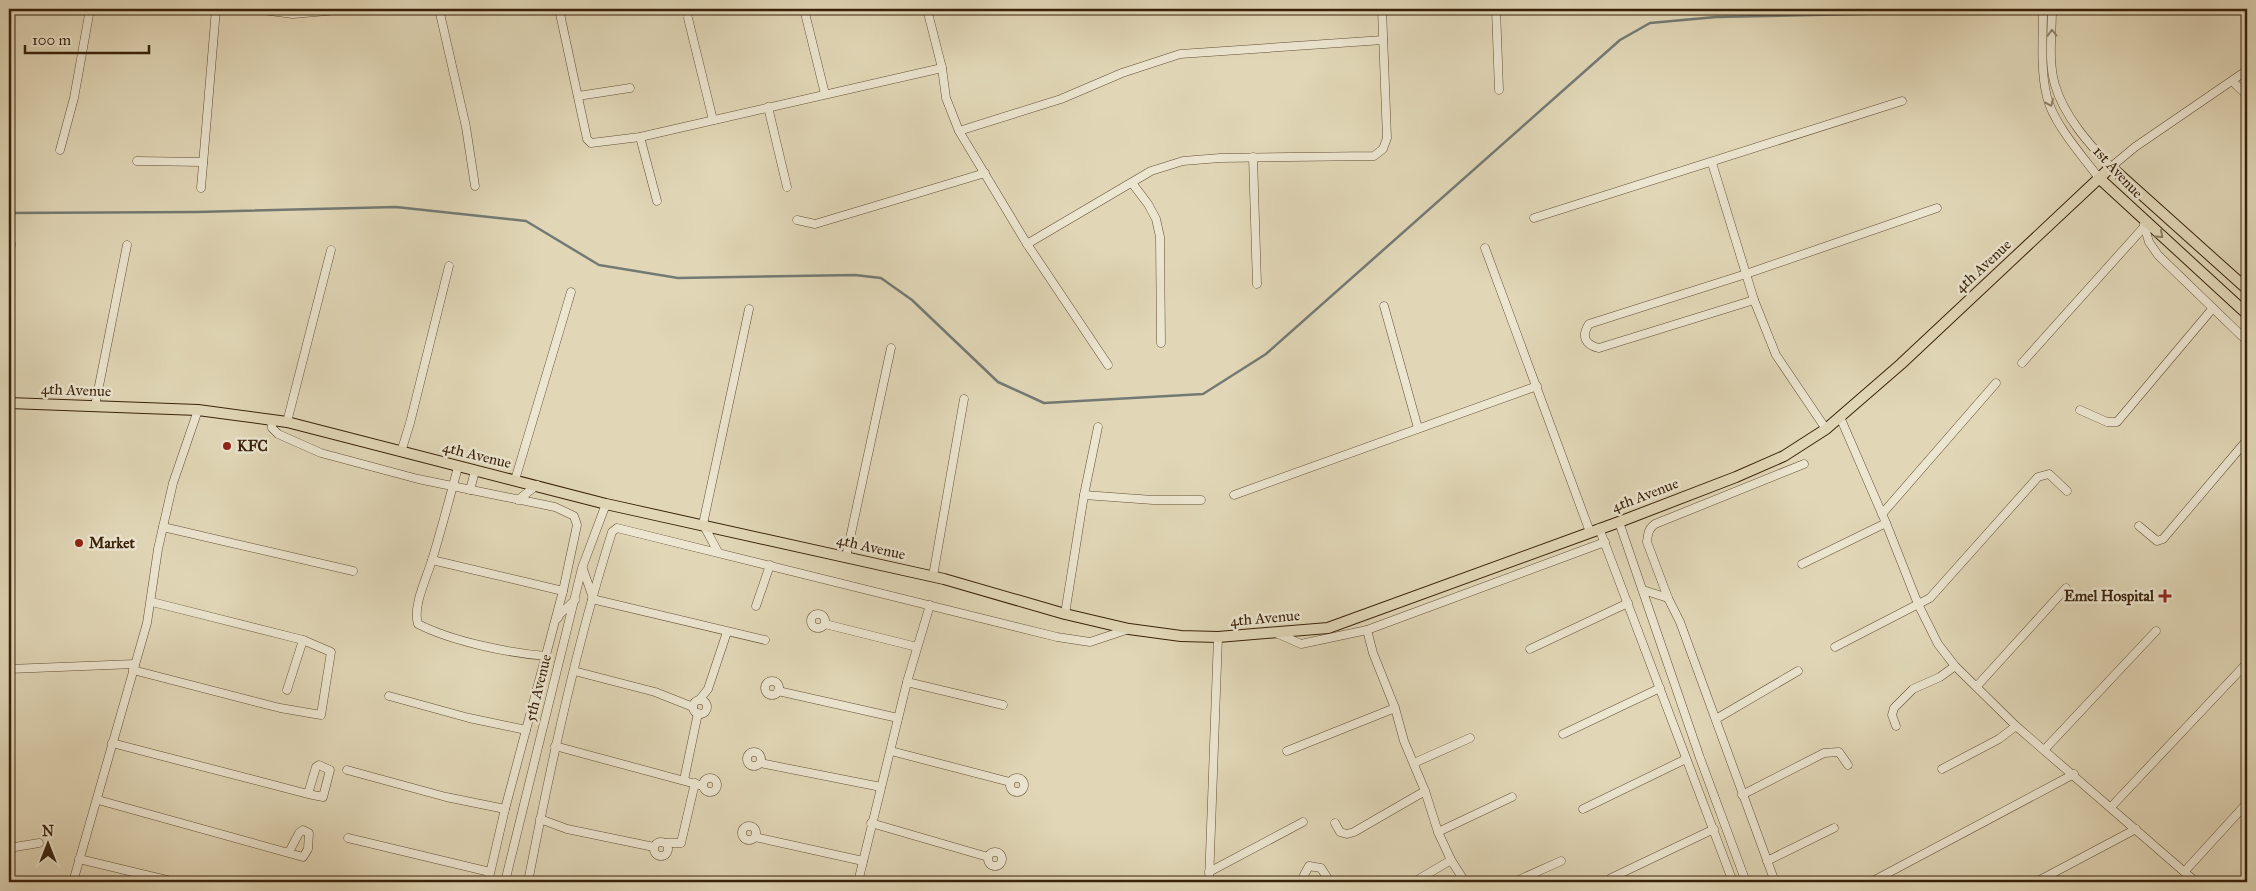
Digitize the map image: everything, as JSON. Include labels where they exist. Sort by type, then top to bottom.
[{"type":"main road","name":"4th Avenue","points":[[9,404],[198,410],[287,422],[606,504],[932,576],[1064,614],[1129,629],[1182,636],[1218,637],[1328,628],[1619,522],[1736,477],[1784,456],[1840,417],[1901,364],[2111,167]]},
{"type":"main road","name":"1st Avenue","points":[[2111,167],[2247,289]]},
{"type":"main road","name":"1st Avenue","points":[[2099,178],[2144,224],[2247,314]]},
{"type":"street","points":[[60,150],[74,98],[90,9]]},
{"type":"street","points":[[202,188],[216,9]]},
{"type":"street","points":[[254,9],[293,14],[349,9]]},
{"type":"street","points":[[439,9],[466,127],[475,186]]},
{"type":"street","points":[[559,9],[587,139],[591,143],[640,137],[942,68]]},
{"type":"street","points":[[804,9],[825,94]]},
{"type":"street","points":[[927,9],[942,68],[946,98],[960,131],[1027,244],[1108,365]]},
{"type":"street","points":[[1027,244],[1151,171],[1183,161],[1374,156],[1383,149],[1387,138],[1382,9]]},
{"type":"street","points":[[1496,9],[1500,90]]},
{"type":"street","name":"1st Avenue","points":[[2043,9],[2044,80],[2047,100],[2068,137],[2099,178]]},
{"type":"street","name":"1st Avenue","points":[[2052,9],[2052,72],[2059,95],[2093,148],[2111,167]]},
{"type":"street","points":[[688,18],[713,120]]},
{"type":"street","points":[[960,131],[1061,99],[1122,73],[1180,54],[1383,40]]},
{"type":"street","name":"4th Avenue","points":[[2111,167],[2135,147],[2212,94],[2233,82],[2246,71]]},
{"type":"street","points":[[2233,82],[2247,95]]},
{"type":"street","points":[[578,96],[630,88]]},
{"type":"street","points":[[1534,218],[1712,163],[1902,101]]},
{"type":"street","points":[[768,107],[787,187]]},
{"type":"street","points":[[640,137],[657,201]]},
{"type":"street","points":[[1253,158],[1257,284]]},
{"type":"street","points":[[137,162],[203,162]]},
{"type":"street","points":[[1712,163],[1754,300],[1776,355],[1826,428]]},
{"type":"street","points":[[797,220],[816,224],[985,173]]},
{"type":"street","points":[[1132,183],[1148,204],[1156,219],[1160,237],[1161,343]]},
{"type":"street","points":[[1754,300],[1599,348],[1590,346],[1585,341],[1584,331],[1589,324],[1746,274],[1937,208]]},
{"type":"street","points":[[2144,224],[2149,242],[2158,255],[2247,341]]},
{"type":"street","points":[[2022,364],[2144,224]]},
{"type":"street","points":[[9,257],[11,244]]},
{"type":"street","points":[[95,406],[128,245]]},
{"type":"street","points":[[1485,248],[1594,530],[1605,542],[1733,882]]},
{"type":"street","points":[[287,422],[331,250]]},
{"type":"street","points":[[401,452],[449,266]]},
{"type":"street","points":[[515,480],[571,292]]},
{"type":"street","points":[[1384,306],[1418,428]]},
{"type":"street","points":[[2080,410],[2107,422],[2117,422],[2213,308]]},
{"type":"street","points":[[718,552],[703,524],[750,309]]},
{"type":"street","points":[[846,557],[891,348]]},
{"type":"street","points":[[1882,514],[1996,383]]},
{"type":"street","points":[[1234,495],[1537,386]]},
{"type":"street","points":[[932,576],[964,399]]},
{"type":"street","points":[[72,882],[98,800],[152,602],[163,526],[173,483],[198,410]]},
{"type":"street","points":[[1840,417],[1886,523],[1918,604],[1938,644],[1955,666],[2016,726],[2074,774],[2196,882]]},
{"type":"street","points":[[270,419],[272,428],[278,434],[321,453],[453,487],[555,507],[574,516],[577,525],[563,591],[505,809],[488,882]]},
{"type":"street","points":[[1064,614],[1084,494],[1098,427]]},
{"type":"street","points":[[2139,526],[2157,541],[2163,540],[2247,440]]},
{"type":"street","points":[[1775,882],[1680,622],[1668,598],[1647,542],[1649,529],[1663,520],[1804,464]]},
{"type":"street","points":[[458,467],[432,560],[425,578],[416,617],[418,624],[427,629],[479,644],[513,652],[546,656]]},
{"type":"street","points":[[470,490],[476,471]]},
{"type":"street","points":[[1836,647],[1930,598],[2038,477],[2049,474],[2068,491]]},
{"type":"street","points":[[518,500],[536,485]]},
{"type":"street","points":[[1084,494],[1153,500],[1201,500]]},
{"type":"street","name":"5th Avenue","points":[[505,882],[582,568],[606,504]]},
{"type":"street","points":[[1619,522],[1700,758],[1746,882]]},
{"type":"street","points":[[1802,564],[1886,523]]},
{"type":"street","points":[[163,526],[353,571]]},
{"type":"street","points":[[528,882],[555,746],[592,598],[612,532],[617,528],[1075,641],[1096,641],[1129,629]]},
{"type":"street","points":[[1274,632],[1301,644],[1367,630],[1605,542]]},
{"type":"street","points":[[432,560],[563,591]]},
{"type":"street","points":[[756,606],[770,565]]},
{"type":"street","points":[[582,568],[592,598]]},
{"type":"street","points":[[1976,686],[2066,588]]},
{"type":"street","points":[[1643,590],[1668,598]]},
{"type":"street","points":[[592,598],[765,640]]},
{"type":"street","points":[[553,628],[560,614],[575,600]]},
{"type":"street","points":[[9,669],[134,667],[280,708],[321,715],[331,652],[303,640],[152,602]]},
{"type":"street","points":[[1530,649],[1628,603]]},
{"type":"street","points":[[858,882],[907,682],[930,605]]},
{"type":"street","points":[[825,624],[917,647]]},
{"type":"street","points":[[1367,630],[1373,652],[1396,708],[1404,740],[1425,791],[1438,832],[1451,860],[1465,882]]},
{"type":"street","points":[[2045,749],[2156,631]]},
{"type":"street","points":[[684,780],[696,701],[708,689],[727,632]]},
{"type":"street","points":[[1209,882],[1218,637]]},
{"type":"street","points":[[287,690],[303,640]]},
{"type":"street","points":[[2112,807],[2247,663]]},
{"type":"street","points":[[1896,726],[1892,715],[1894,708],[1913,689],[1940,677],[1955,666]]},
{"type":"street","points":[[1716,719],[1798,671]]},
{"type":"street","points":[[574,672],[655,692],[695,710],[705,712],[707,708],[706,703],[700,699]]},
{"type":"street","points":[[907,682],[1003,705]]},
{"type":"street","points":[[1563,734],[1660,688]]},
{"type":"street","points":[[778,691],[898,718]]},
{"type":"street","points":[[389,696],[469,718],[526,730]]},
{"type":"street","points":[[1287,751],[1396,708]]},
{"type":"street","points":[[1942,769],[1999,739],[2016,726]]},
{"type":"street","points":[[1414,763],[1470,738]]},
{"type":"street","points":[[112,743],[308,794]]},
{"type":"street","points":[[540,819],[567,828],[654,847],[661,842],[681,842],[699,784],[555,746]]},
{"type":"street","points":[[891,751],[1010,782]]},
{"type":"street","points":[[1742,795],[1824,753],[1839,752],[1848,765]]},
{"type":"street","points":[[1583,809],[1686,758]]},
{"type":"street","points":[[760,763],[881,787]]},
{"type":"street","points":[[347,770],[446,797],[505,809]]},
{"type":"street","points":[[1871,882],[2074,774]]},
{"type":"street","points":[[1334,823],[1340,832],[1347,834],[1354,832],[1425,791]]},
{"type":"street","points":[[1438,832],[1512,797]]},
{"type":"street","points":[[98,800],[289,852]]},
{"type":"street","points":[[2185,871],[2247,803]]},
{"type":"street","points":[[1209,872],[1303,822]]},
{"type":"street","points":[[872,823],[988,857]]},
{"type":"street","points":[[1767,861],[1834,828]]},
{"type":"street","points":[[1611,878],[1714,829]]},
{"type":"street","points":[[2036,882],[2136,830]]},
{"type":"street","points":[[756,836],[863,861]]},
{"type":"street","points":[[348,838],[490,872]]},
{"type":"street","points":[[9,848],[39,843]]},
{"type":"street","points":[[654,847],[656,855],[664,855],[668,849],[665,843]]},
{"type":"street","points":[[79,858],[175,882]]},
{"type":"street","points":[[1414,882],[1451,860]]},
{"type":"street","points":[[1514,882],[1561,861]]},
{"type":"street","points":[[1307,882],[1304,875],[1309,866],[1321,868],[1330,882]]},
{"type":"waterway","points":[[2053,10],[2105,9]]},
{"type":"waterway","points":[[9,213],[197,212],[396,207],[526,221],[599,265],[678,278],[855,275],[881,278],[912,300],[998,382],[1044,403],[1203,394],[1266,354],[1620,40],[1650,23],[1716,17],[2043,10]]},
{"type":"place","name":"KFC","points":[[227,446]]},
{"type":"place","name":"Market","points":[[79,543]]},
{"type":"place","name":"Emel Hospital","points":[[2165,596]]}]
